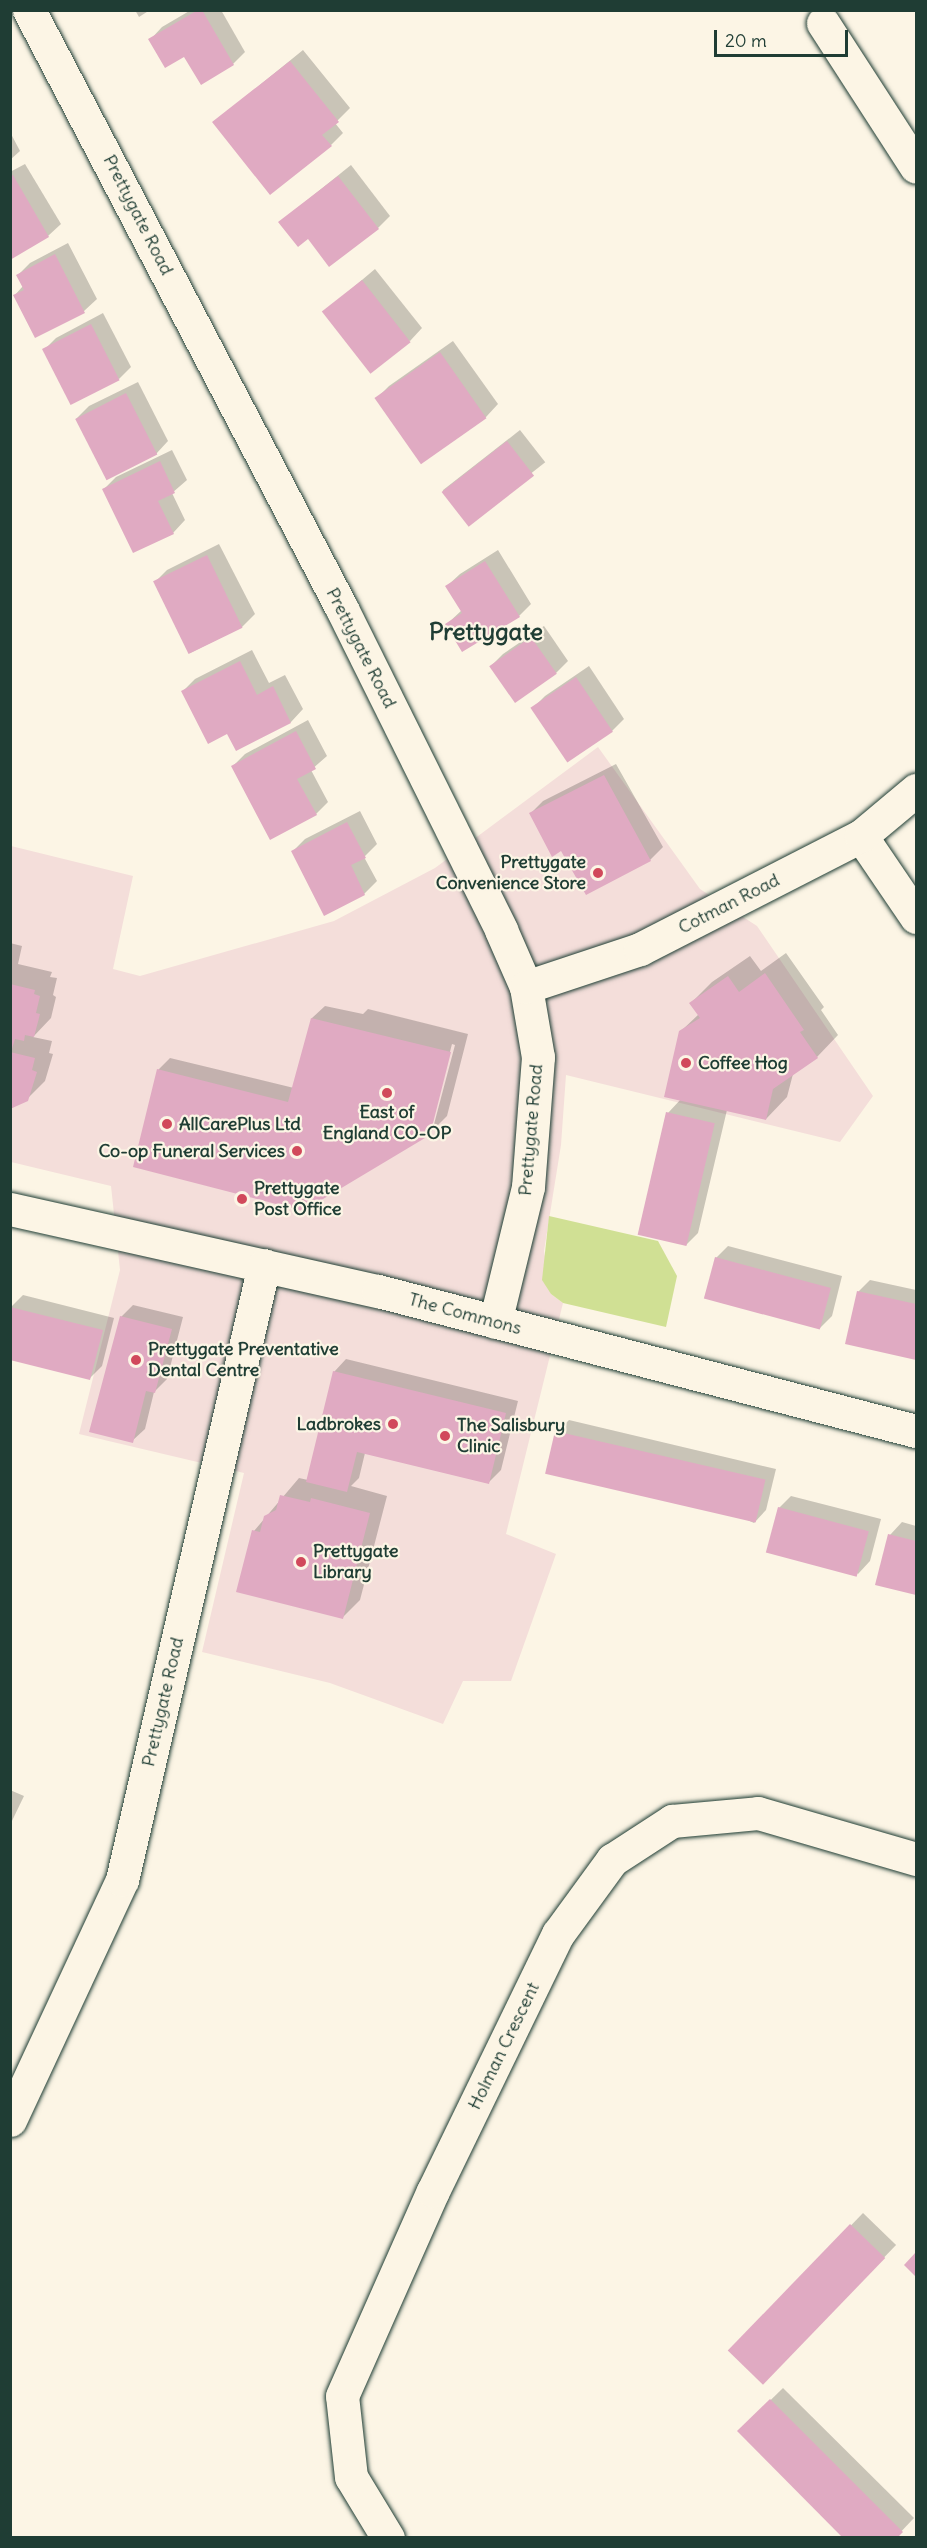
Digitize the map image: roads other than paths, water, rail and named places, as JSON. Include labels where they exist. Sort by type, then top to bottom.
[{"type":"street","name":"Prettygate Road","points":[[29,10],[337,599],[501,930],[526,987],[538,1057],[528,1187],[495,1322]]},
{"type":"street","points":[[823,23],[916,167]]},
{"type":"street","name":"Cotman Road","points":[[526,987],[640,950],[861,836],[916,790]]},
{"type":"street","points":[[861,836],[916,917]]},
{"type":"street","name":"The Commons","points":[[10,1209],[264,1265],[916,1431]]},
{"type":"street","name":"Prettygate Road","points":[[10,2120],[122,1880],[264,1265]]},
{"type":"street","name":"Holman Crescent","points":[[388,2538],[351,2477],[342,2396],[433,2191],[558,1934],[612,1860],[672,1821],[758,1813],[916,1859]]},
{"type":"place","name":"Prettygate Convenience Store","points":[[598,873]]},
{"type":"place","name":"Coffee Hog","points":[[686,1063]]},
{"type":"place","name":"East of England CO-OP","points":[[387,1093]]},
{"type":"place","name":"AllCarePlus Ltd","points":[[167,1124]]},
{"type":"place","name":"Co-op Funeral Services","points":[[297,1151]]},
{"type":"place","name":"Prettygate Post Office","points":[[242,1199]]},
{"type":"place","name":"Prettygate Preventative Dental Centre","points":[[136,1360]]},
{"type":"place","name":"Ladbrokes","points":[[393,1424]]},
{"type":"place","name":"The Salisbury Clinic","points":[[445,1436]]},
{"type":"place","name":"Prettygate Library","points":[[301,1562]]},
{"type":"district","name":"Prettygate","points":[[486,632]]}]
